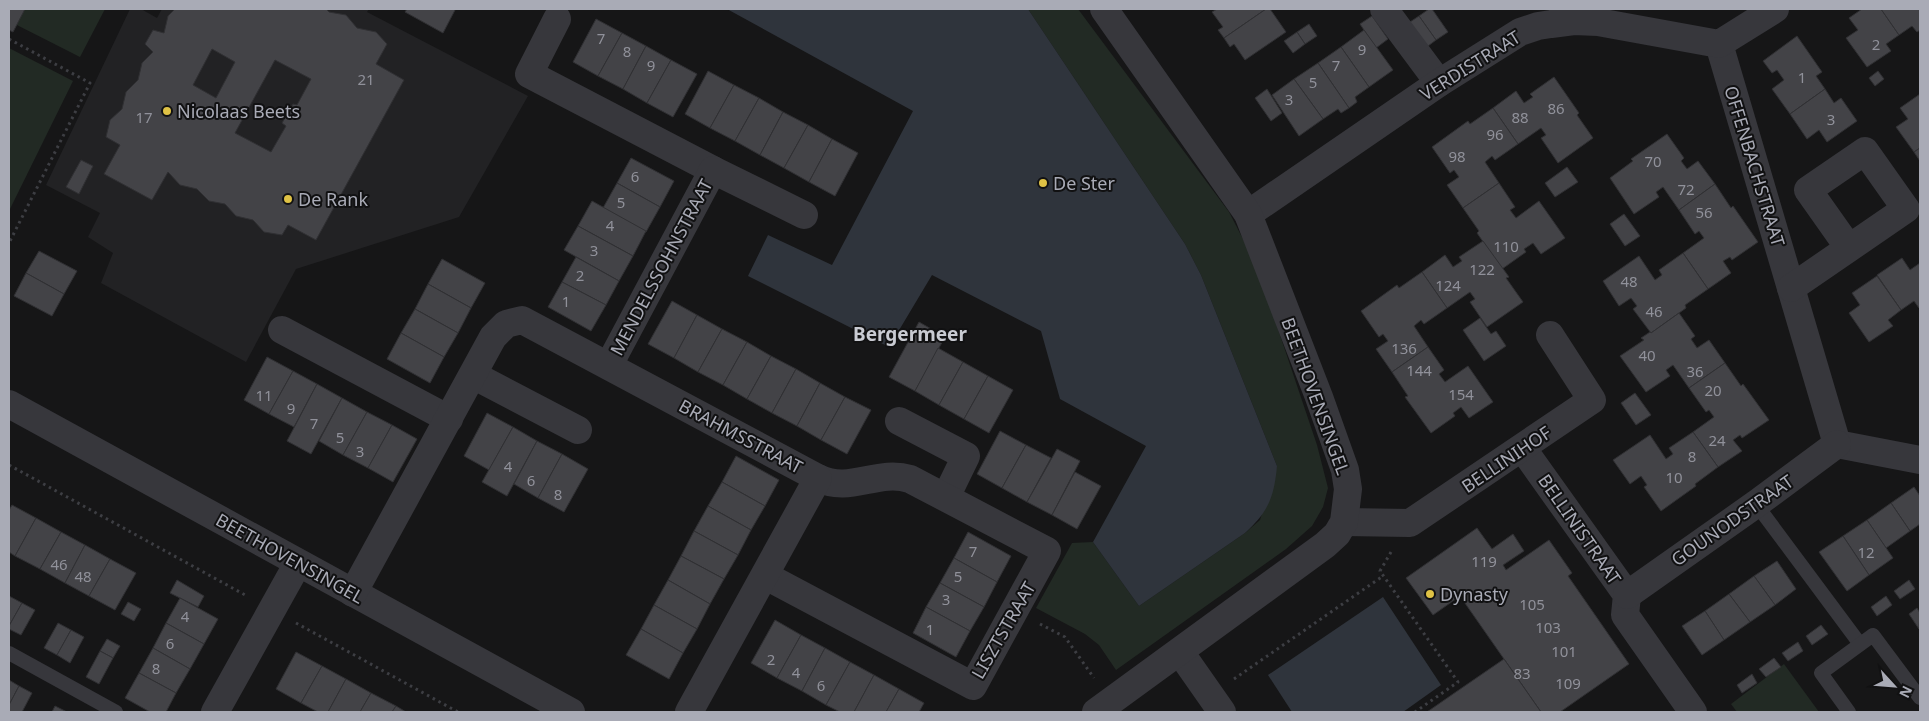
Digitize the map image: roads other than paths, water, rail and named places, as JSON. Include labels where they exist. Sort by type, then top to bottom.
[{"type":"street","name":"BEETHOVENSINGEL","points":[[1104,9],[1248,214],[1319,397],[1345,470],[1348,489],[1344,522]]},
{"type":"street","points":[[1384,9],[1439,83]]},
{"type":"street","points":[[1718,44],[1775,9]]},
{"type":"street","name":"MENDELSSOHNSTRAAT","points":[[558,19],[529,74],[804,215]]},
{"type":"street","name":"VERDISTRAAT","points":[[1248,214],[1439,83],[1520,32],[1538,26],[1574,21],[1598,22],[1718,44]]},
{"type":"street","name":"OFFENBACHSTRAAT","points":[[1718,44],[1838,444]]},
{"type":"street","name":"MENDELSSOHNSTRAAT","points":[[609,365],[713,170]]},
{"type":"street","points":[[1792,288],[1849,248]]},
{"type":"street","name":"BRAHMSSTRAAT","points":[[353,593],[494,337],[506,324],[522,320],[818,478],[766,576],[689,712]]},
{"type":"street","points":[[282,330],[449,419]]},
{"type":"street","name":"BELLINIHOF","points":[[1344,522],[1410,524],[1523,449],[1592,400],[1550,335]]},
{"type":"street","points":[[474,375],[578,430]]},
{"type":"street","name":"BEETHOVENSINGEL","points":[[9,404],[571,712]]},
{"type":"street","points":[[898,421],[966,456],[946,497]]},
{"type":"street","points":[[1838,444],[1920,460]]},
{"type":"street","name":"GOUNODSTRAAT","points":[[1626,594],[1756,504],[1838,444]]},
{"type":"street","name":"BELLINISTRAAT","points":[[1523,449],[1626,594],[1625,615],[1692,712]]},
{"type":"street","name":"LISZTSTRAAT","points":[[766,576],[973,686],[1047,551],[946,497],[898,475],[844,485],[828,483],[818,478]]},
{"type":"street","points":[[1103,707],[1325,545],[1337,534],[1344,522]]},
{"type":"street","points":[[216,712],[298,563]]},
{"type":"street","points":[[1180,652],[1216,704]]},
{"type":"lane","points":[[1756,504],[1860,644]]},
{"type":"lane","points":[[1849,712],[1821,673],[1873,635],[1920,698]]},
{"type":"lane","points":[[9,653],[116,712]]},
{"type":"place","name":"Nicolaas Beets","points":[[167,111]]},
{"type":"place","name":"De Ster","points":[[1043,183]]},
{"type":"place","name":"De Rank","points":[[288,199]]},
{"type":"place","name":"Dynasty","points":[[1430,594]]},
{"type":"district","name":"Bergermeer","points":[[910,334]]}]
